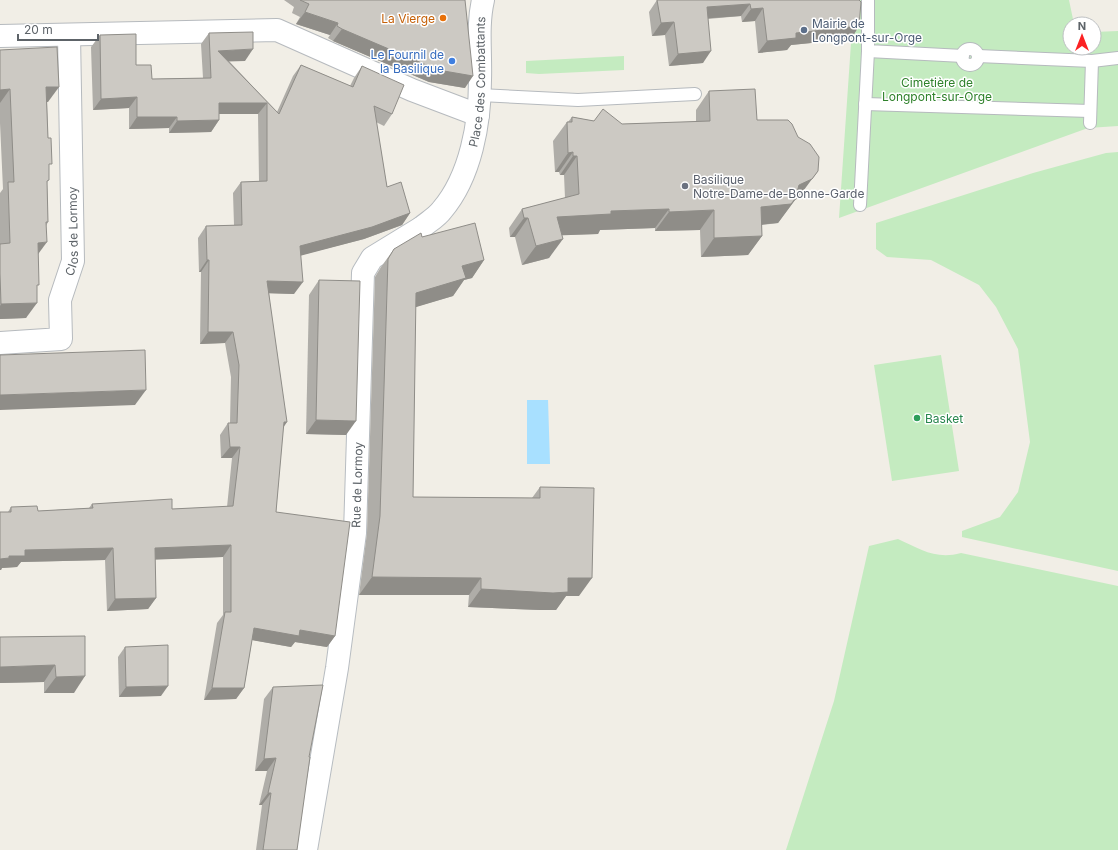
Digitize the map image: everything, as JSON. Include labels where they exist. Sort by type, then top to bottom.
[{"type":"street","name":"Place des Combattants","points":[[468,162],[476,132],[479,105],[480,32],[483,0]]},
{"type":"street","points":[[0,36],[277,30],[412,90],[479,105]]},
{"type":"street","name":"Clos de Lormoy","points":[[0,343],[62,339],[60,300],[73,261],[70,35]]},
{"type":"street","name":"Rue de Lormoy","points":[[306,850],[337,668],[354,533],[361,294],[363,273],[372,258],[421,228],[442,210],[456,188],[468,162]]},
{"type":"lane","points":[[860,205],[868,51],[868,0]]},
{"type":"lane","points":[[857,8],[868,16]]},
{"type":"lane","points":[[868,51],[963,56],[964,62],[969,65],[976,63],[978,56],[1092,60],[1118,58]]},
{"type":"lane","points":[[865,104],[1090,117],[1092,60]]},
{"type":"lane","points":[[479,105],[695,94]]},
{"type":"green space","name":"Cimetière de Longpont-sur-Orge","points":[[836,0],[1069,0],[1072,16],[1062,16],[1062,56],[1102,56],[1102,32],[1118,31],[1118,126],[1088,128],[839,218],[853,14]]},
{"type":"green space","points":[[624,56],[624,70],[539,74],[526,73],[526,61]]},
{"type":"green space","points":[[1118,152],[1118,571],[962,537],[962,531],[1000,517],[1018,492],[1030,442],[1018,349],[996,307],[979,285],[931,260],[887,257],[876,249],[876,223],[1033,173],[1106,153]]},
{"type":"green space","name":"Basket","points":[[941,355],[959,471],[892,481],[874,365]]},
{"type":"green space","points":[[898,539],[921,550],[936,554],[952,555],[961,553],[1118,586],[1118,850],[786,850],[834,701],[869,546]]},
{"type":"water","points":[[527,400],[548,400],[550,464],[527,464]]},
{"type":"building","points":[[300,0],[465,0],[473,76],[438,70],[342,29],[337,26],[338,23],[305,12],[309,4]]},
{"type":"building","points":[[657,0],[859,0],[861,2],[859,26],[796,33],[796,38],[767,41],[763,8],[751,9],[750,4],[707,7],[711,51],[678,54],[674,22],[661,23]]},
{"type":"building","points":[[253,32],[253,49],[218,51],[279,114],[301,65],[353,87],[362,66],[404,85],[392,114],[374,106],[387,187],[401,182],[410,213],[372,227],[300,246],[303,282],[267,281],[287,422],[284,422],[276,512],[350,522],[335,636],[300,630],[299,636],[254,628],[244,688],[212,688],[225,612],[231,612],[231,545],[155,548],[156,598],[115,599],[113,548],[25,550],[25,556],[9,556],[9,558],[0,559],[0,512],[11,512],[11,507],[37,506],[38,511],[93,508],[92,504],[172,499],[172,509],[233,506],[240,447],[230,447],[228,423],[237,423],[239,365],[233,332],[208,332],[209,260],[207,260],[206,226],[242,225],[241,182],[267,181],[267,103],[219,103],[219,120],[177,121],[177,117],[137,117],[137,97],[101,99],[100,35],[136,34],[136,65],[151,65],[152,79],[211,78],[209,33]]},
{"type":"building","points":[[57,47],[59,87],[46,87],[48,138],[51,138],[52,164],[49,164],[49,180],[47,181],[47,242],[38,243],[39,285],[37,285],[37,303],[1,304],[0,244],[10,243],[8,182],[14,182],[10,89],[0,90],[0,50]]},
{"type":"building","name":"Basilique Notre-Dame-de-Bonne-Garde","points":[[755,89],[757,120],[788,120],[792,124],[798,137],[810,144],[819,157],[818,171],[812,179],[799,185],[795,199],[791,204],[761,207],[762,236],[714,238],[714,210],[669,212],[669,209],[611,211],[611,214],[557,217],[563,239],[536,246],[528,218],[524,218],[522,209],[579,194],[577,156],[573,156],[573,152],[568,153],[567,122],[572,122],[572,117],[594,121],[603,109],[622,124],[710,121],[709,91]]},
{"type":"building","points":[[475,223],[484,260],[462,266],[466,278],[416,293],[413,497],[540,498],[540,487],[594,488],[592,578],[568,578],[568,592],[553,593],[481,589],[481,578],[372,577],[380,516],[388,259],[394,249],[421,233],[422,237]]},
{"type":"building","points":[[319,280],[360,281],[356,421],[316,420]]},
{"type":"building","points":[[145,350],[146,390],[0,395],[0,355]]},
{"type":"building","points":[[85,636],[85,676],[56,677],[55,665],[0,667],[0,637]]},
{"type":"building","points":[[168,645],[168,686],[126,687],[125,647]]},
{"type":"building","points":[[323,685],[309,757],[297,850],[263,850],[271,793],[268,793],[276,758],[264,759],[273,687]]},
{"type":"place","name":"La Vierge","points":[[443,18]]},
{"type":"place","name":"Mairie de Longpont-sur-Orge","points":[[804,30]]},
{"type":"place","name":"Le Fournil de la Basilique","points":[[452,61]]},
{"type":"place","name":"Basilique Notre-Dame-de-Bonne-Garde","points":[[685,186]]},
{"type":"place","name":"Basket","points":[[917,418]]}]
